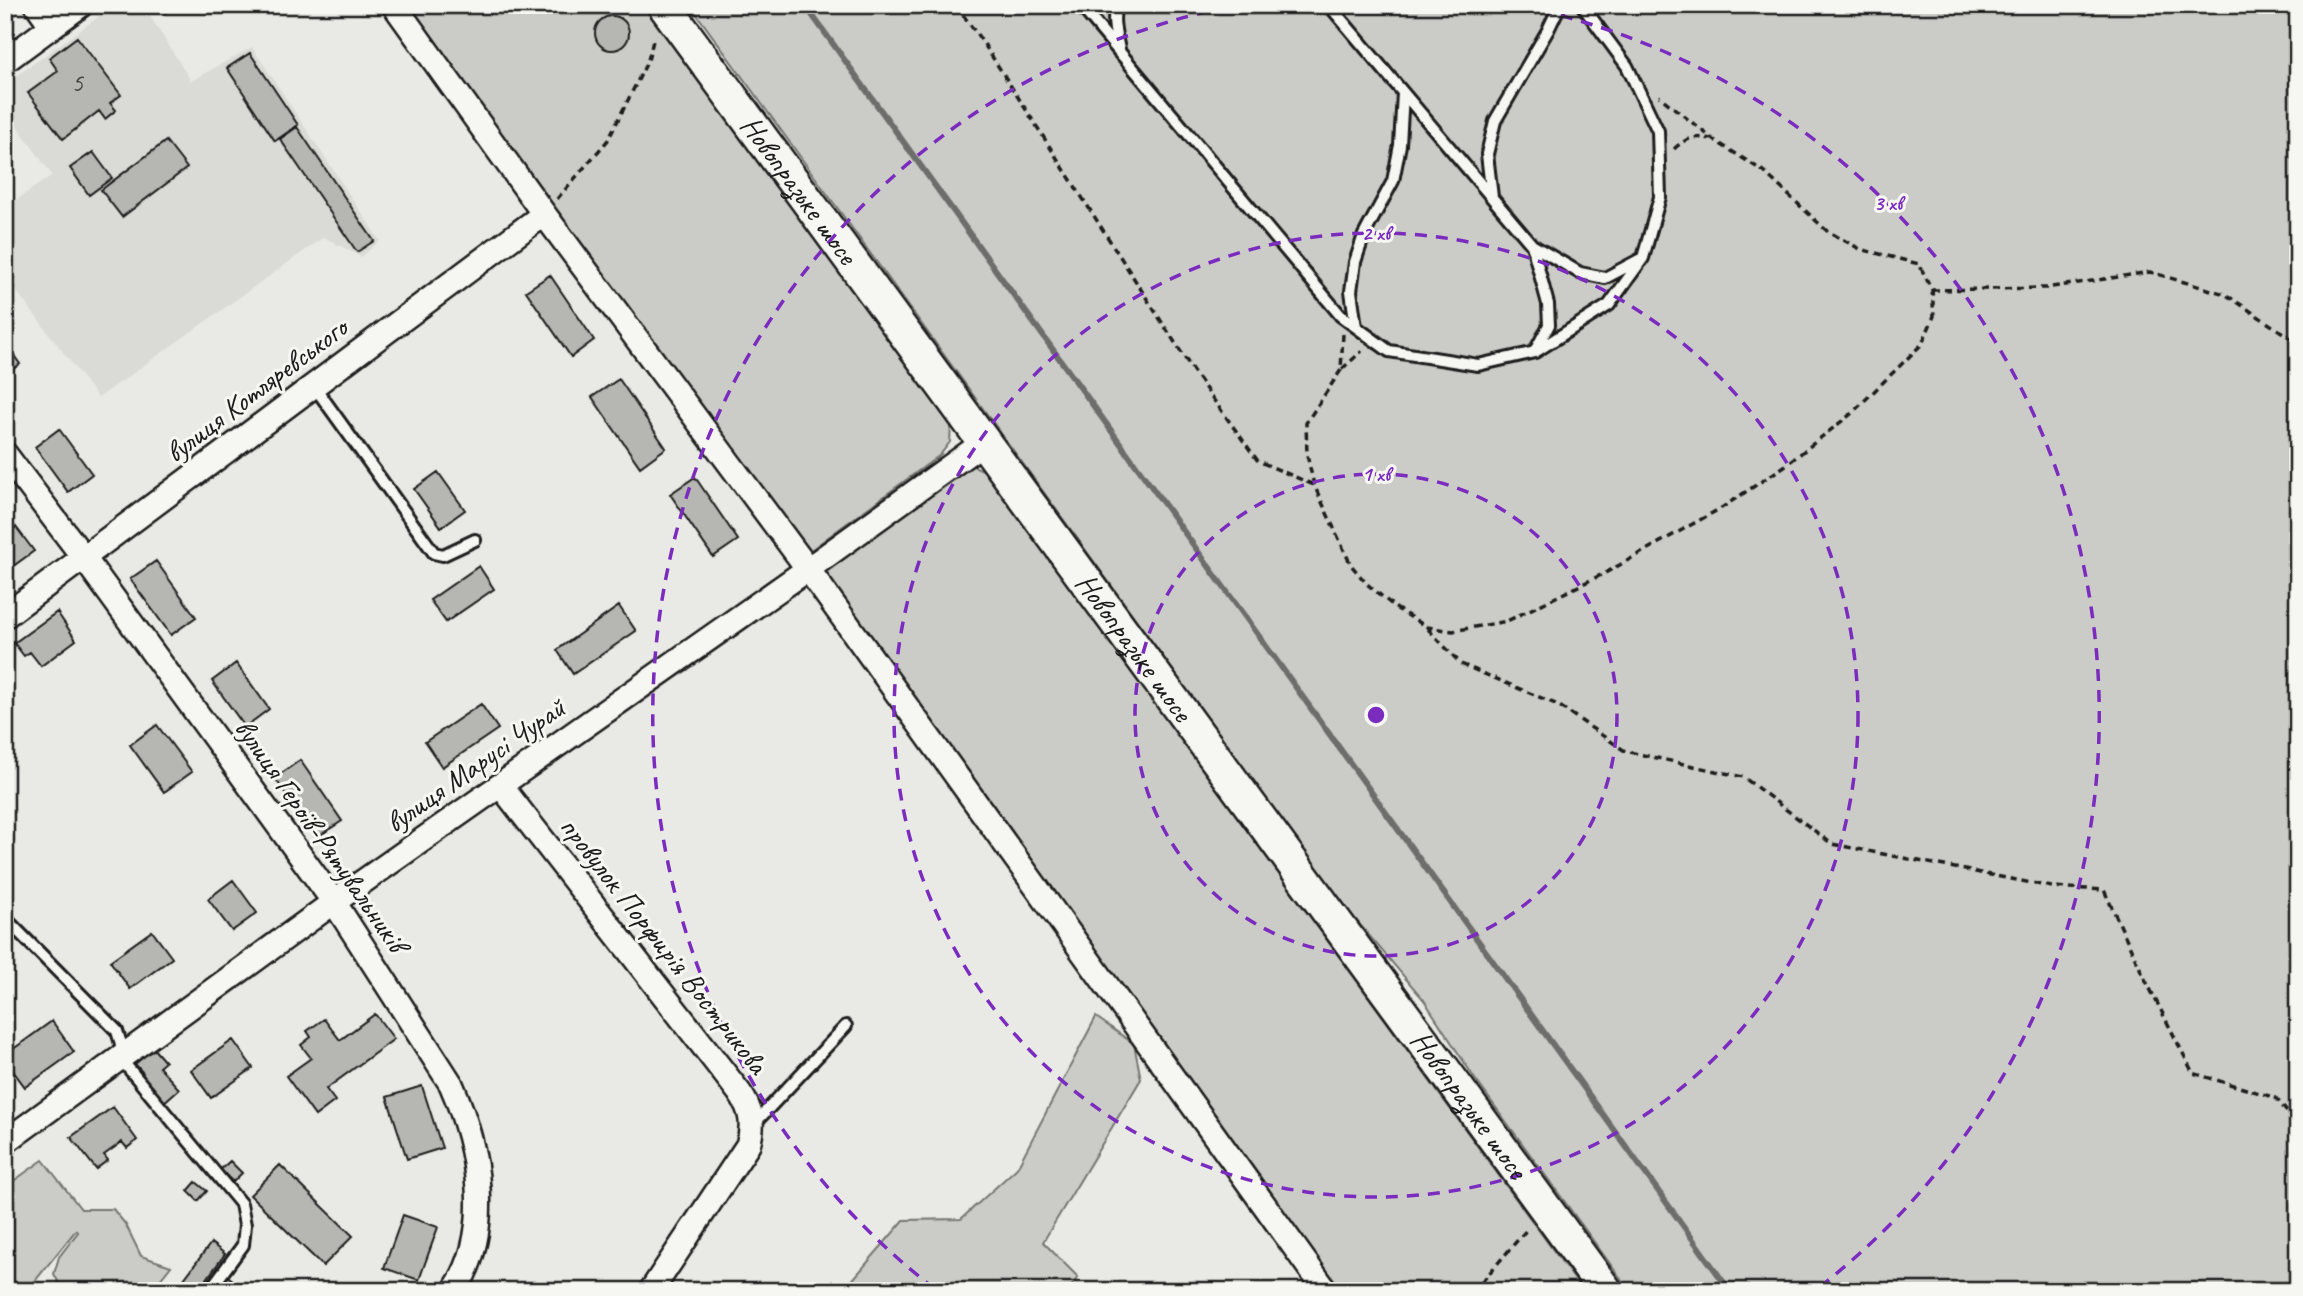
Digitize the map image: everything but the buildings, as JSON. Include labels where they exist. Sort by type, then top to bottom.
[{"type":"main road","name":"Новопразьке шосе","points":[[661,16],[984,442],[1606,1291]]},
{"type":"street","points":[[37,5],[52,26]]},
{"type":"street","points":[[5,61],[81,5]]},
{"type":"street","points":[[394,5],[544,214],[808,569],[1326,1291]]},
{"type":"street","name":"вулиця Котляревського","points":[[5,616],[544,214]]},
{"type":"street","name":"вулиця Марусі Чурай","points":[[5,1142],[334,902],[984,442]]},
{"type":"street","name":"вулиця Героїв-Рятувальників","points":[[5,454],[85,558],[334,902],[445,1075],[464,1114],[478,1179],[478,1212],[473,1244],[464,1276],[454,1291]]},
{"type":"street","name":"провулок Порфирія Вострикова","points":[[501,786],[739,1092],[750,1112],[752,1126],[748,1146],[651,1291]]},
{"type":"lane","points":[[1080,5],[1341,316],[1389,351],[1478,365],[1535,352],[1609,305],[1643,258],[1660,197],[1658,131],[1627,66],[1583,5]]},
{"type":"lane","points":[[1116,5],[1115,30],[1121,56]]},
{"type":"lane","points":[[1329,5],[1532,245],[1580,273],[1605,278],[1643,258]]},
{"type":"lane","points":[[1492,197],[1487,155],[1495,121],[1560,5]]},
{"type":"lane","points":[[1356,327],[1351,291],[1355,262],[1364,235],[1393,181],[1400,145],[1403,93]]},
{"type":"lane","points":[[1532,245],[1548,304],[1549,325],[1535,352]]},
{"type":"lane","points":[[314,386],[434,553],[443,555],[475,540]]},
{"type":"lane","points":[[5,918],[117,1031],[121,1044],[120,1058],[241,1204],[245,1225],[243,1245],[209,1291]]},
{"type":"lane","points":[[752,1126],[846,1026]]},
{"type":"path","points":[[956,5],[984,44],[1197,377],[1258,461],[1314,485]]},
{"type":"path","points":[[544,214],[608,140],[648,60],[661,16]]},
{"type":"path","points":[[1427,627],[1453,631],[1507,621],[1607,572],[1723,507],[1786,465],[1851,414],[1922,344],[1934,316],[1933,290],[1919,264],[1860,250],[1828,231],[1763,171],[1714,140],[1670,106],[1627,66]]},
{"type":"path","points":[[1672,151],[1683,140],[1695,136],[1714,140]]},
{"type":"path","points":[[1933,290],[2046,288],[2150,272],[2225,294],[2298,343]]},
{"type":"path","points":[[1340,370],[1343,339],[1341,316]]},
{"type":"path","points":[[1389,351],[1360,351],[1340,370],[1306,423],[1307,455],[1314,485],[1351,565],[1367,584],[1397,609],[1427,627],[1461,664],[1558,705],[1625,751],[1743,777],[1832,844],[2052,887],[2104,890],[2193,1073],[2276,1098],[2298,1126]]},
{"type":"path","points":[[1474,1291],[1545,1208]]},
{"type":"shaded area","points":[[115,5],[143,5],[191,81],[252,47],[380,241],[361,257],[324,237],[98,398],[5,276],[5,208],[52,175],[5,109],[5,84]]},
{"type":"shaded area","points":[[401,5],[646,5],[951,425],[950,442],[940,455],[812,549],[795,547]]},
{"type":"shaded area","points":[[690,5],[2298,5],[2298,1291],[1630,1291],[1475,1079],[1424,1000],[1344,906]]},
{"type":"shaded area","points":[[965,462],[985,471],[1583,1291],[1333,1291],[818,571]]},
{"type":"shaded area","points":[[1096,1017],[1134,1044],[1141,1079],[1043,1242],[1078,1277],[1068,1291],[843,1291],[904,1220],[961,1219],[1017,1168]]},
{"type":"shaded area","points":[[43,1160],[81,1209],[113,1209],[126,1225],[141,1256],[171,1266],[151,1291],[91,1291],[87,1284],[60,1285],[54,1274],[59,1257],[78,1232],[76,1230],[27,1291],[5,1291],[5,1187]]},
{"type":"waterway","points":[[805,5],[1730,1291]]}]
